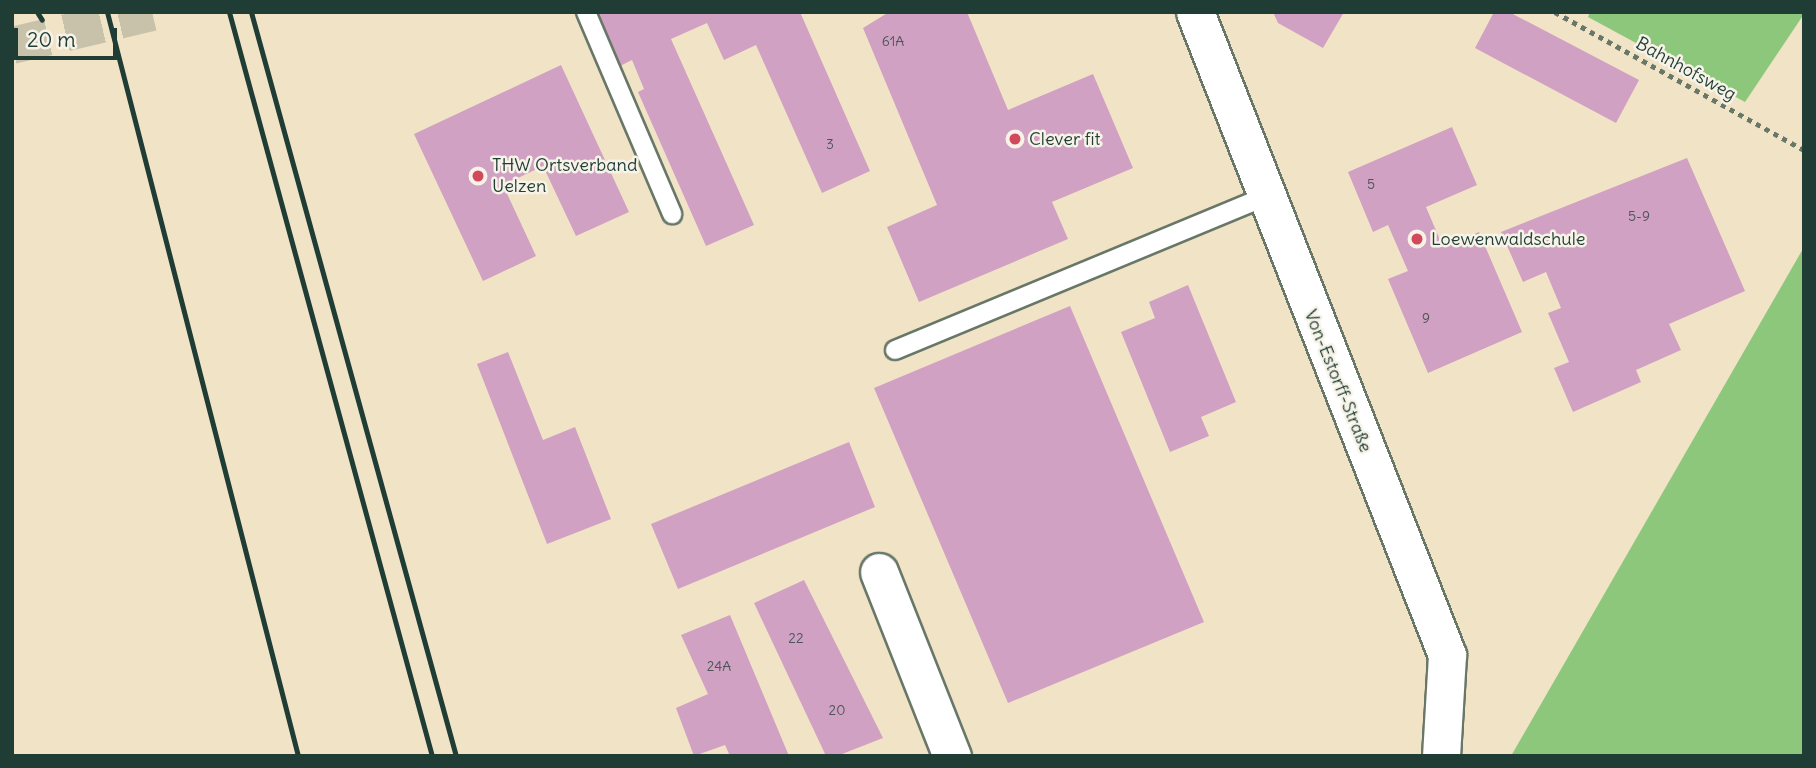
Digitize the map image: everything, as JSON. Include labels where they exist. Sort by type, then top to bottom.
[{"type":"street","name":"Von-Estorff-Straße","points":[[1195,12],[1264,197],[1447,655],[1441,756]]},
{"type":"street","points":[[879,572],[952,756]]},
{"type":"lane","points":[[586,12],[672,214]]},
{"type":"lane","points":[[895,350],[1264,197]]},
{"type":"path","name":"Bahnhofsweg","points":[[1555,12],[1804,150]]},
{"type":"green space","points":[[1590,12],[1804,14],[1745,102],[1588,17]]},
{"type":"green space","points":[[1804,247],[1804,756],[1511,756]]},
{"type":"building","points":[[800,12],[870,171],[822,193],[756,45],[724,60],[707,23],[671,39],[754,225],[706,246],[638,92],[644,89],[632,60],[618,67],[595,14]]},
{"type":"building","name":"Clever fit","points":[[889,12],[967,12],[1008,110],[1093,74],[1133,168],[1052,202],[1068,239],[919,302],[887,227],[937,205],[863,28]]},
{"type":"building","points":[[1273,12],[1344,12],[1323,48],[1278,23]]},
{"type":"building","points":[[1494,12],[1509,12],[1639,80],[1616,123],[1475,48]]},
{"type":"building","name":"THW Ortsverband Uelzen","points":[[561,65],[629,212],[576,236],[543,166],[503,185],[536,256],[483,281],[414,134]]},
{"type":"building","points":[[1452,127],[1477,185],[1426,207],[1443,247],[1479,232],[1522,332],[1428,373],[1388,279],[1408,271],[1388,225],[1373,232],[1348,172]]},
{"type":"building","points":[[1687,158],[1745,291],[1669,324],[1681,350],[1636,370],[1641,382],[1573,412],[1554,368],[1569,362],[1548,313],[1561,308],[1546,272],[1523,282],[1501,232]]},
{"type":"building","points":[[1188,285],[1236,402],[1201,417],[1209,436],[1170,452],[1121,332],[1155,318],[1149,302]]},
{"type":"building","points":[[1070,306],[1204,622],[1008,703],[874,388]]},
{"type":"building","points":[[508,352],[543,440],[575,427],[611,519],[547,544],[477,364]]},
{"type":"building","points":[[849,442],[875,507],[678,589],[651,524]]},
{"type":"building","points":[[804,580],[883,738],[837,756],[826,756],[754,603]]},
{"type":"building","points":[[730,615],[789,756],[730,756],[725,745],[694,756],[676,708],[708,694],[681,635]]},
{"type":"tunnel","points":[[12,45],[152,12]]},
{"type":"railway","points":[[37,12],[42,20]]},
{"type":"railway","points":[[107,12],[298,756]]},
{"type":"railway","points":[[229,12],[432,756]]},
{"type":"railway","points":[[251,12],[456,756]]},
{"type":"place","name":"Clever fit","points":[[1015,139]]},
{"type":"place","name":"THW Ortsverband Uelzen","points":[[478,176]]},
{"type":"place","name":"Loewenwaldschule","points":[[1417,239]]}]
